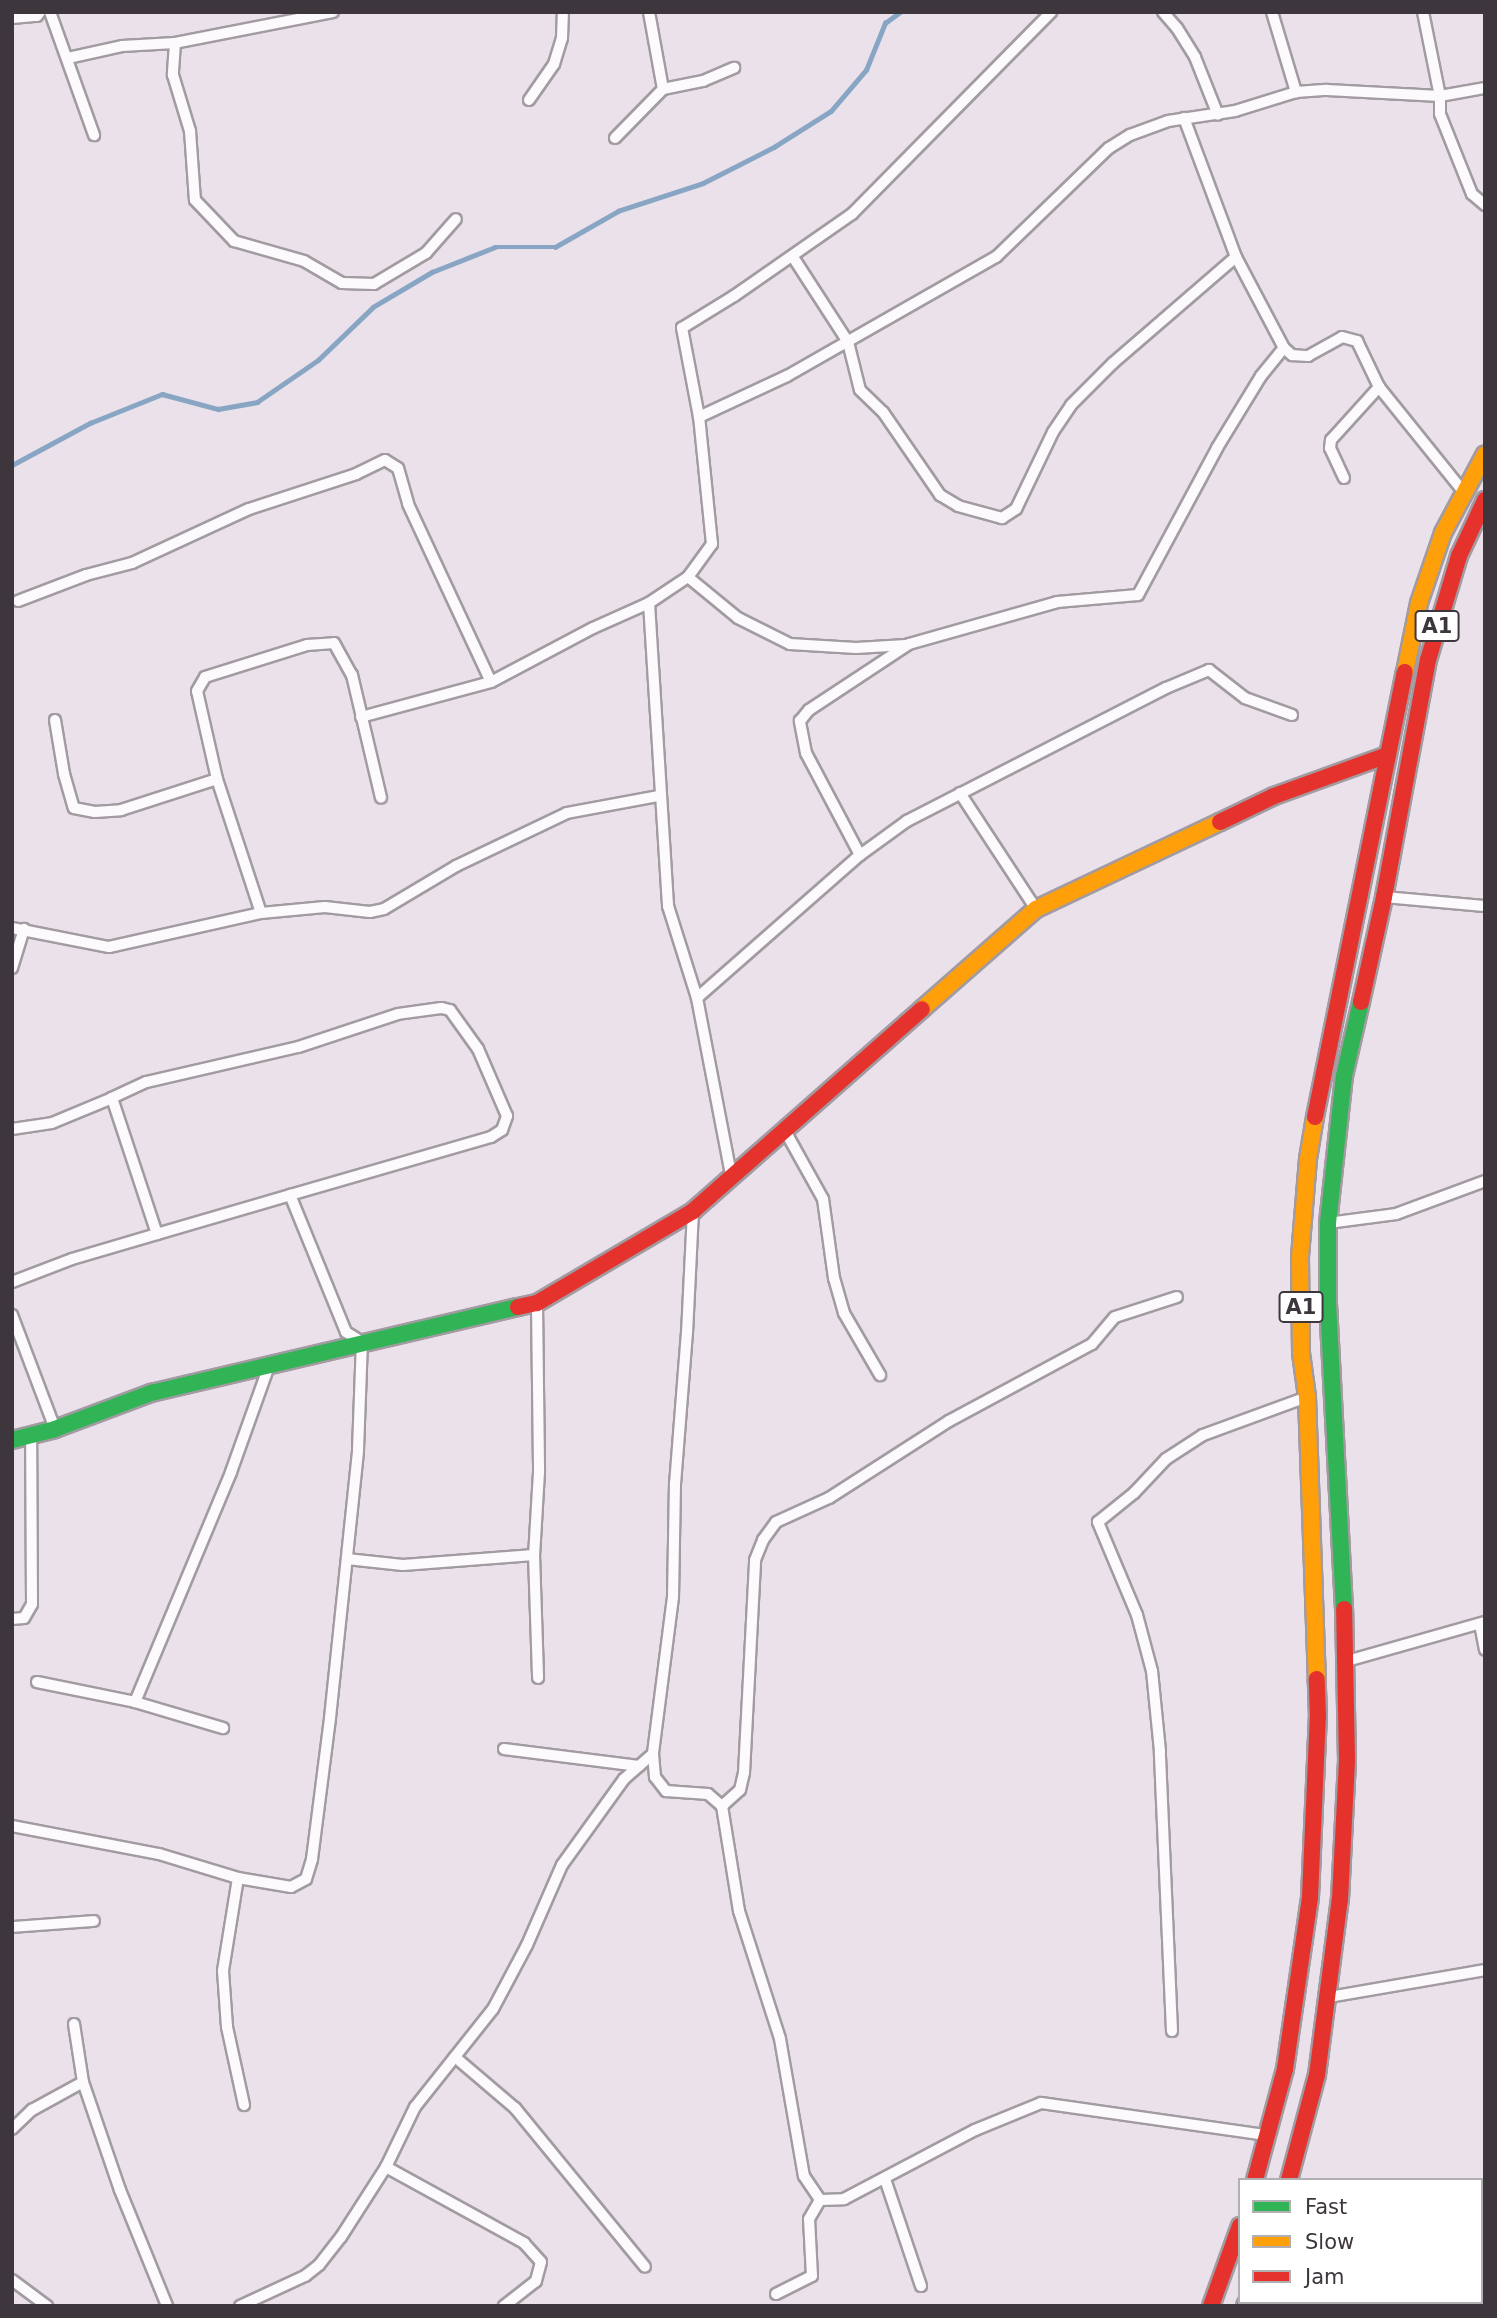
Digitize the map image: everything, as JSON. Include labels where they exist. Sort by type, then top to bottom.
[{"type":"main road","name":"A1","points":[[1256,2178],[1285,2069],[1310,1897],[1318,1717],[1307,1397],[1301,1353],[1300,1257],[1308,1159],[1324,1064],[1422,592],[1431,561],[1463,491],[1485,454]]},
{"type":"main road","name":"A1","points":[[1290,2178],[1317,2075],[1329,1997],[1340,1899],[1347,1760],[1346,1661],[1328,1335],[1328,1223],[1344,1076],[1384,897],[1417,714],[1443,603],[1466,536],[1485,500]]},
{"type":"main road","points":[[12,1440],[55,1429],[151,1393],[537,1303],[693,1211],[730,1175],[1036,909],[1274,796],[1387,755]]},
{"type":"main road","points":[[1211,2306],[1238,2232]]},
{"type":"street","points":[[12,18],[37,16],[40,12]]},
{"type":"street","points":[[50,12],[94,135]]},
{"type":"street","points":[[68,58],[98,49],[175,43],[333,12]]},
{"type":"street","points":[[529,100],[554,64],[562,38],[563,12]]},
{"type":"street","points":[[649,12],[663,89]]},
{"type":"street","points":[[361,717],[491,682],[593,628],[649,603],[688,577],[712,544],[699,417],[682,328],[793,257],[852,214],[1051,12]]},
{"type":"street","points":[[1163,12],[1177,28],[1195,57],[1218,115]]},
{"type":"street","points":[[1272,12],[1296,92]]},
{"type":"street","points":[[1423,12],[1440,96],[1440,114],[1467,184],[1472,194],[1485,205]]},
{"type":"street","points":[[175,43],[173,75],[190,131],[195,200],[234,241],[304,261],[342,283],[374,284],[426,253],[456,219]]},
{"type":"street","points":[[615,138],[643,105],[663,89],[703,81],[734,68]]},
{"type":"street","points":[[699,417],[787,376],[996,257],[1120,142],[1152,126],[1184,118],[1218,115],[1296,92],[1327,90],[1440,96],[1485,88]]},
{"type":"street","points":[[1184,118],[1236,257],[1284,348],[1292,355],[1308,356],[1348,336],[1357,341],[1379,387],[1463,491]]},
{"type":"street","points":[[793,257],[848,342],[860,390],[883,412],[940,495],[958,506],[1007,517],[1016,509],[1053,432],[1071,405],[1114,363],[1236,257]]},
{"type":"street","points":[[688,577],[738,618],[790,644],[856,648],[909,644],[1057,602],[1138,595],[1217,448],[1261,376],[1284,348]]},
{"type":"street","points":[[1344,478],[1330,448],[1331,440],[1379,387]]},
{"type":"street","points":[[18,601],[86,575],[132,563],[249,509],[356,474],[385,460],[398,468],[408,504],[491,682]]},
{"type":"street","points":[[649,603],[668,906],[697,998],[730,1175]]},
{"type":"street","points":[[261,913],[217,779],[197,691],[205,677],[307,645],[334,643],[352,675],[381,798]]},
{"type":"street","points":[[860,855],[806,753],[800,721],[809,710],[909,644]]},
{"type":"street","points":[[697,998],[860,855],[907,821],[1200,672],[1209,670],[1245,698],[1292,715]]},
{"type":"street","points":[[55,720],[64,774],[74,808],[95,812],[121,810],[217,779]]},
{"type":"street","points":[[960,793],[1036,909]]},
{"type":"street","points":[[12,968],[18,928],[109,947],[261,913],[325,907],[370,912],[384,909],[456,866],[567,813],[659,796]]},
{"type":"street","points":[[1384,897],[1485,906]]},
{"type":"street","points":[[12,1129],[52,1123],[146,1082],[299,1048],[398,1014],[441,1008],[450,1010],[478,1049],[507,1116],[502,1130],[491,1137],[72,1259],[12,1282]]},
{"type":"street","points":[[112,1098],[157,1234]]},
{"type":"street","points":[[784,1129],[823,1199],[834,1278],[844,1313],[880,1375]]},
{"type":"street","points":[[1328,1223],[1396,1214],[1485,1181]]},
{"type":"street","points":[[12,1826],[159,1854],[238,1878],[291,1887],[306,1879],[312,1859],[329,1731],[347,1559],[358,1450],[362,1342],[346,1332],[290,1195]]},
{"type":"street","points":[[693,1211],[675,1483],[673,1597],[653,1754],[655,1777],[666,1791],[708,1794],[722,1805],[739,1911],[780,2039],[796,2118],[797,2150],[804,2176],[820,2200]]},
{"type":"street","points":[[722,1805],[740,1790],[744,1773],[755,1560],[763,1540],[776,1522],[829,1498],[948,1421],[1092,1345],[1115,1317],[1177,1297]]},
{"type":"street","points":[[537,1303],[539,1472],[534,1555],[538,1678]]},
{"type":"street","points":[[12,1315],[55,1429]]},
{"type":"street","points":[[135,1702],[231,1472],[268,1366]]},
{"type":"street","points":[[1172,2031],[1160,1751],[1152,1671],[1137,1615],[1098,1522],[1134,1493],[1166,1459],[1203,1436],[1307,1397]]},
{"type":"street","points":[[12,1619],[24,1618],[32,1604],[31,1437]]},
{"type":"street","points":[[347,1559],[403,1565],[534,1555]]},
{"type":"street","points":[[1346,1661],[1482,1623],[1485,1650]]},
{"type":"street","points":[[37,1682],[135,1702],[223,1728]]},
{"type":"street","points":[[504,1749],[639,1766]]},
{"type":"street","points":[[240,2306],[305,2276],[319,2265],[386,2167],[415,2107],[493,2009],[527,1945],[562,1865],[624,1779],[653,1754]]},
{"type":"street","points":[[238,1878],[223,1971],[227,2026],[244,2105]]},
{"type":"street","points":[[12,1927],[94,1921]]},
{"type":"street","points":[[1329,1997],[1485,1970]]},
{"type":"street","points":[[74,2024],[83,2082],[120,2190],[167,2306]]},
{"type":"street","points":[[455,2057],[515,2108],[645,2267]]},
{"type":"street","points":[[12,2129],[32,2110],[83,2082]]},
{"type":"street","points":[[820,2200],[844,2199],[975,2130],[1041,2103],[1267,2135]]},
{"type":"street","points":[[386,2167],[524,2243],[541,2262],[536,2281],[504,2306]]},
{"type":"street","points":[[885,2179],[921,2286]]},
{"type":"street","points":[[776,2294],[812,2276],[809,2219],[820,2200]]},
{"type":"street","points":[[12,2280],[47,2306]]},
{"type":"waterway","points":[[12,465],[90,423],[162,394],[218,409],[257,402],[318,360],[373,307],[432,272],[495,247],[555,247],[618,211],[703,183],[774,147],[831,111],[866,70],[885,23],[900,12]]},
{"type":"traffic: fast","points":[[1344,1609],[1328,1302],[1328,1223],[1344,1076],[1361,1002]]},
{"type":"traffic: fast","points":[[12,1440],[55,1429],[151,1393],[518,1307]]},
{"type":"traffic: slow","points":[[1405,672],[1419,603],[1443,533],[1485,454]]},
{"type":"traffic: slow","points":[[922,1009],[1036,909],[1220,822]]},
{"type":"traffic: slow","points":[[1315,1117],[1308,1159],[1300,1257],[1301,1353],[1307,1397],[1317,1679]]},
{"type":"traffic: jam","points":[[1361,1002],[1384,897],[1428,660],[1459,556],[1485,500]]},
{"type":"traffic: jam","points":[[1315,1117],[1405,672]]},
{"type":"traffic: jam","points":[[1220,822],[1274,796],[1387,755]]},
{"type":"traffic: jam","points":[[518,1307],[537,1303],[693,1211],[922,1009]]},
{"type":"traffic: jam","points":[[1290,2178],[1317,2075],[1340,1899],[1347,1760],[1344,1609]]},
{"type":"traffic: jam","points":[[1256,2178],[1285,2069],[1310,1897],[1318,1717],[1317,1679]]},
{"type":"traffic: jam","points":[[1211,2306],[1238,2232]]}]
